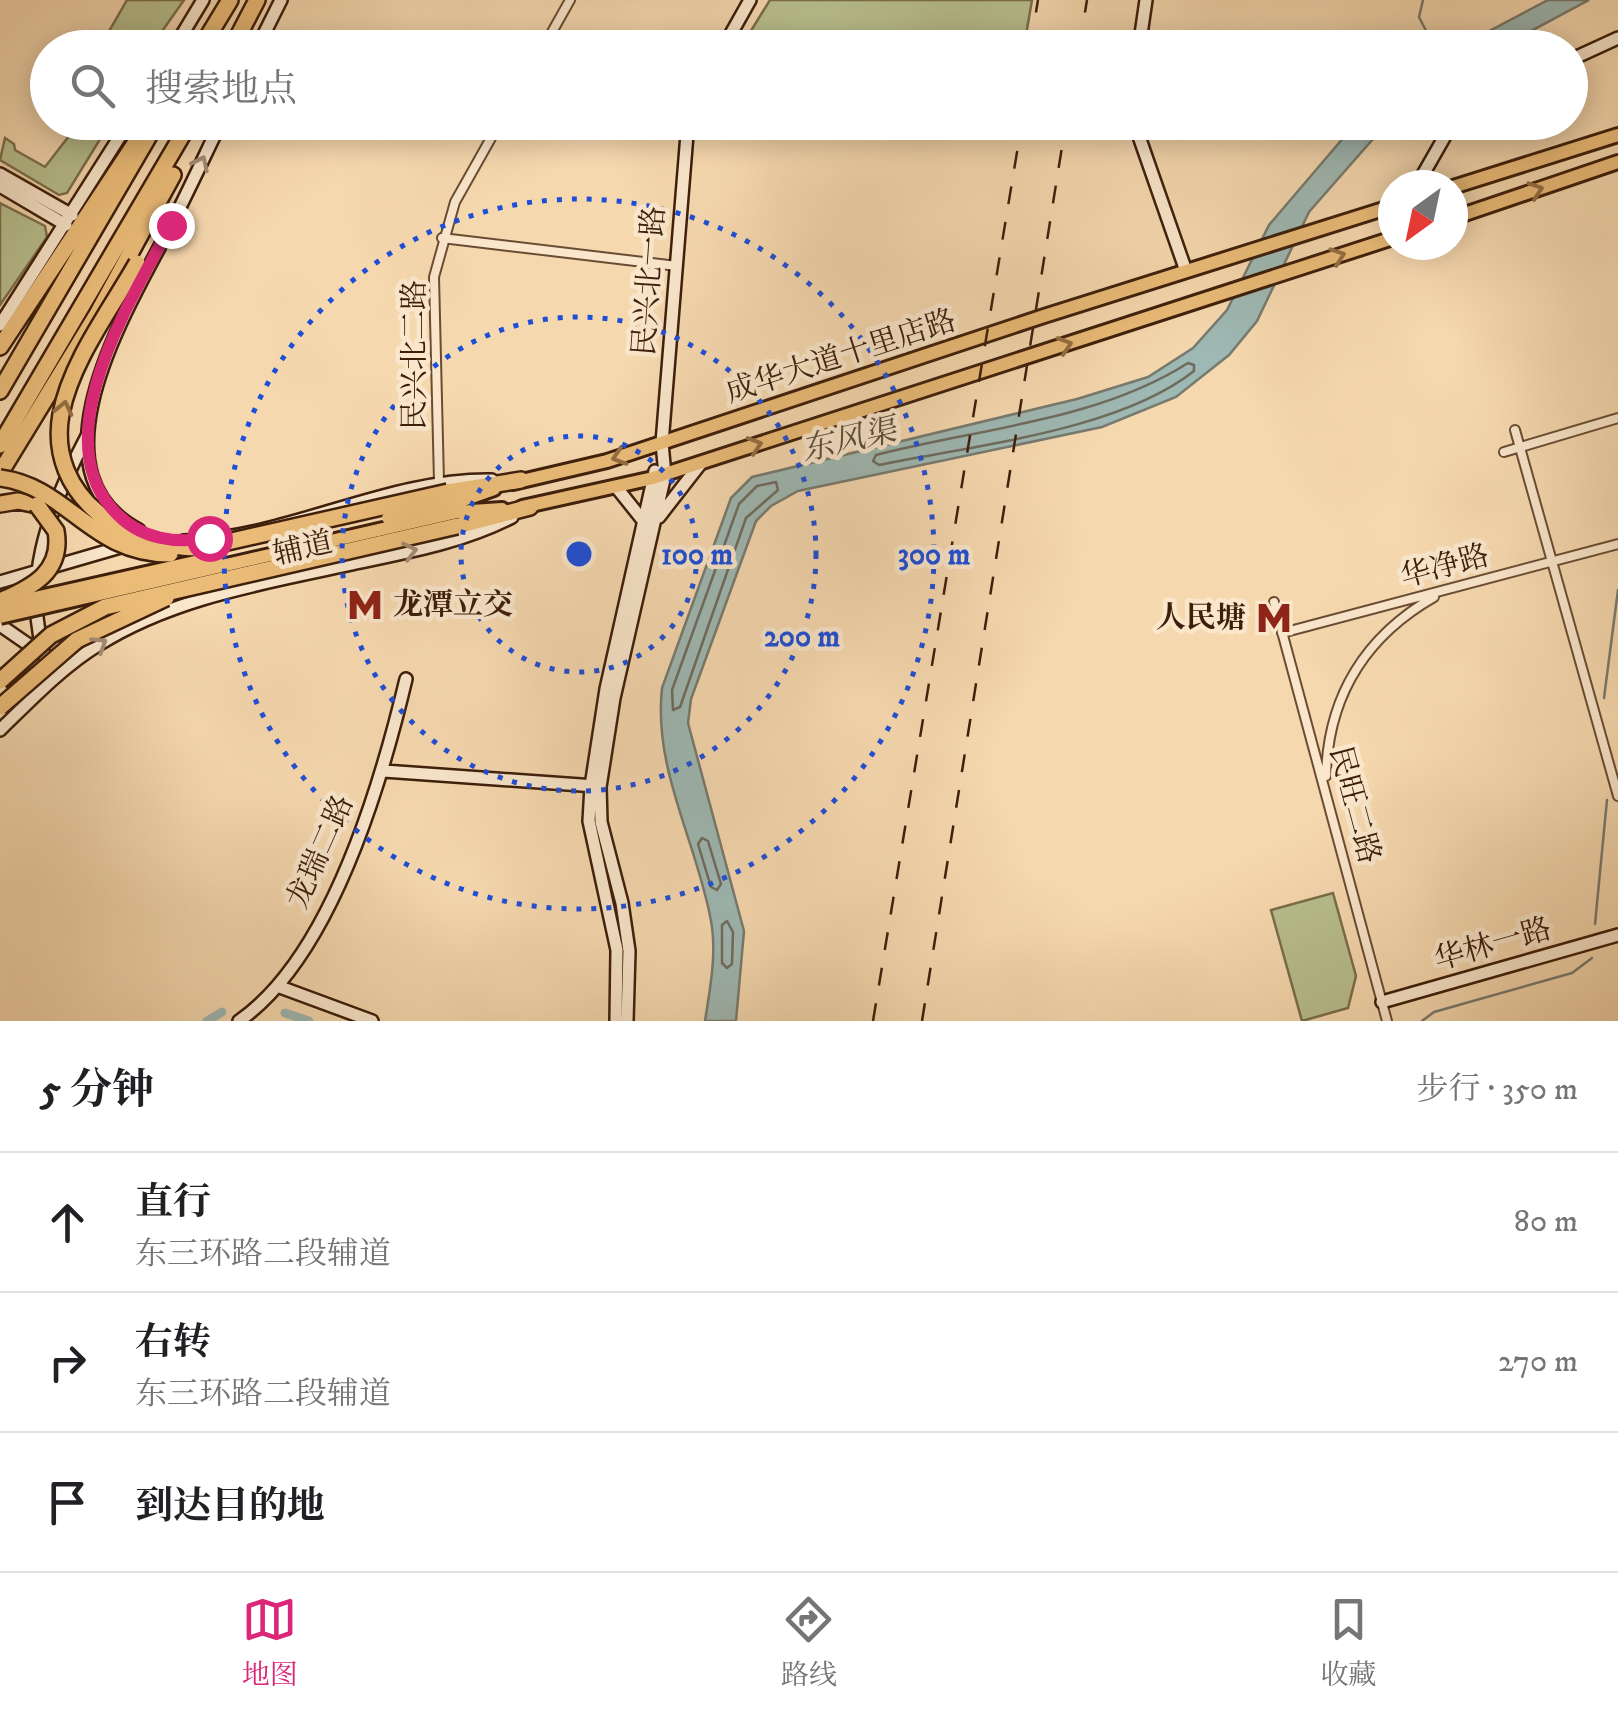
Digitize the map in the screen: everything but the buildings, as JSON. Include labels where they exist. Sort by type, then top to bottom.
[{"type":"highway","points":[[212,30],[230,0]]},
{"type":"highway","points":[[241,30],[257,0]]},
{"type":"highway","points":[[0,347],[71,223],[139,140]]},
{"type":"highway","points":[[0,391],[92,237],[144,140]]},
{"type":"highway","points":[[183,140],[125,259],[61,416],[63,456],[78,490],[104,520],[144,542],[170,548],[201,548]]},
{"type":"highway","points":[[185,140],[172,175],[0,476],[61,504],[105,540],[126,548],[173,554],[451,503],[530,507]]},
{"type":"highway","points":[[0,445],[125,259]]},
{"type":"highway","points":[[0,681],[51,635],[78,618],[120,602],[192,586],[521,480]]},
{"type":"highway","points":[[0,504],[18,501],[37,505],[51,520],[58,544],[54,562],[42,579],[0,604]]},
{"type":"highway","points":[[0,707],[77,640],[192,586]]},
{"type":"main road","points":[[1468,183],[1618,135]]},
{"type":"main road","points":[[1468,213],[1618,162]]},
{"type":"main road","name":"成华大道十里店路","points":[[521,480],[607,461],[1378,211]]},
{"type":"main road","name":"成华大道十里店路","points":[[530,507],[659,477],[1378,243]]},
{"type":"main road","points":[[0,604],[451,503]]},
{"type":"main road","points":[[0,617],[451,503]]},
{"type":"street","points":[[185,30],[203,0]]},
{"type":"street","points":[[266,30],[281,0]]},
{"type":"street","points":[[553,30],[570,0]]},
{"type":"street","points":[[732,30],[750,0]]},
{"type":"street","points":[[1142,30],[1146,0]]},
{"type":"street","points":[[1588,52],[1618,38]]},
{"type":"street","points":[[0,325],[71,223],[119,140]]},
{"type":"street","points":[[166,540],[136,528],[111,509],[90,463],[89,432],[99,374],[113,334],[212,140]]},
{"type":"street","name":"民兴北二路","points":[[451,503],[434,276],[455,202],[490,140]]},
{"type":"street","name":"民兴北一路","points":[[595,786],[659,477],[687,140]]},
{"type":"street","points":[[1140,140],[1186,271]]},
{"type":"street","points":[[1426,170],[1443,140]]},
{"type":"street","points":[[0,174],[71,223]]},
{"type":"street","points":[[0,186],[71,223]]},
{"type":"street","points":[[442,238],[677,266]]},
{"type":"street","points":[[1504,452],[1618,418]]},
{"type":"street","points":[[1515,430],[1618,796]]},
{"type":"street","points":[[52,679],[43,654],[36,569],[46,520],[89,432]]},
{"type":"street","points":[[618,488],[649,524],[702,462]]},
{"type":"street","points":[[0,582],[113,548],[451,503]]},
{"type":"street","name":"辅道","points":[[0,730],[52,679],[96,646],[189,604],[471,538],[530,507]]},
{"type":"street","name":"华净路","points":[[1282,633],[1618,544]]},
{"type":"street","points":[[1326,784],[1329,735],[1337,705],[1360,661],[1392,624],[1452,588]]},
{"type":"street","name":"民旺二路","points":[[1274,602],[1387,1021]]},
{"type":"street","points":[[0,625],[43,654]]},
{"type":"street","name":"龙瑞二路","points":[[239,1021],[280,987],[300,958],[384,771],[406,679]]},
{"type":"street","points":[[384,771],[595,786]]},
{"type":"street","points":[[595,786],[589,821],[617,950],[616,1021]]},
{"type":"street","points":[[595,786],[622,903],[628,951],[627,1021]]},
{"type":"street","name":"华林一路","points":[[1382,1002],[1618,935]]},
{"type":"street","points":[[280,987],[372,1021]]},
{"type":"green space","points":[[127,0],[184,0],[163,30],[110,30]]},
{"type":"green space","points":[[770,0],[1032,0],[1027,30],[751,30]]},
{"type":"green space","points":[[5,138],[14,144],[15,150],[45,167],[66,140],[100,140],[67,193],[59,195],[0,160]]},
{"type":"green space","points":[[0,203],[45,226],[47,237],[0,305]]},
{"type":"green space","points":[[1333,893],[1356,976],[1348,1008],[1302,1021],[1271,910]]},
{"type":"water","points":[[1548,0],[1589,0],[1533,30],[1491,30]]},
{"type":"water","points":[[1342,140],[1372,140],[1309,212],[1257,321],[1229,355],[1176,397],[1102,427],[798,491],[771,506],[756,521],[691,699],[688,723],[744,931],[736,1021],[705,1021],[713,933],[705,892],[670,777],[661,718],[662,688],[731,498],[752,477],[1077,399],[1148,377],[1193,348],[1227,310],[1269,225]]},
{"type":"waterway","points":[[1423,0],[1419,17],[1426,30]]},
{"type":"waterway","points":[[1604,698],[1618,590]]},
{"type":"waterway","points":[[1595,924],[1607,800]]},
{"type":"waterway","points":[[1422,1021],[1434,1012],[1572,973],[1592,958]]},
{"type":"waterway","points":[[207,1021],[222,1012]]},
{"type":"waterway","points":[[285,1013],[309,1021]]},
{"type":"railway","points":[[1033,30],[1038,0]]},
{"type":"railway","points":[[1082,30],[1087,0]]},
{"type":"railway","points":[[873,1021],[1019,140]]},
{"type":"railway","points":[[922,1021],[1063,140]]},
{"type":"place","name":"龙潭立交","points":[[365,605]]},
{"type":"place","name":"人民塘","points":[[1274,618]]},
{"type":"route","points":[[171,225],[113,334],[99,374],[90,420],[90,463],[102,496],[122,520],[166,540],[209,538]]},
{"type":"water label","name":"东风渠","points":[[849,441]]}]
